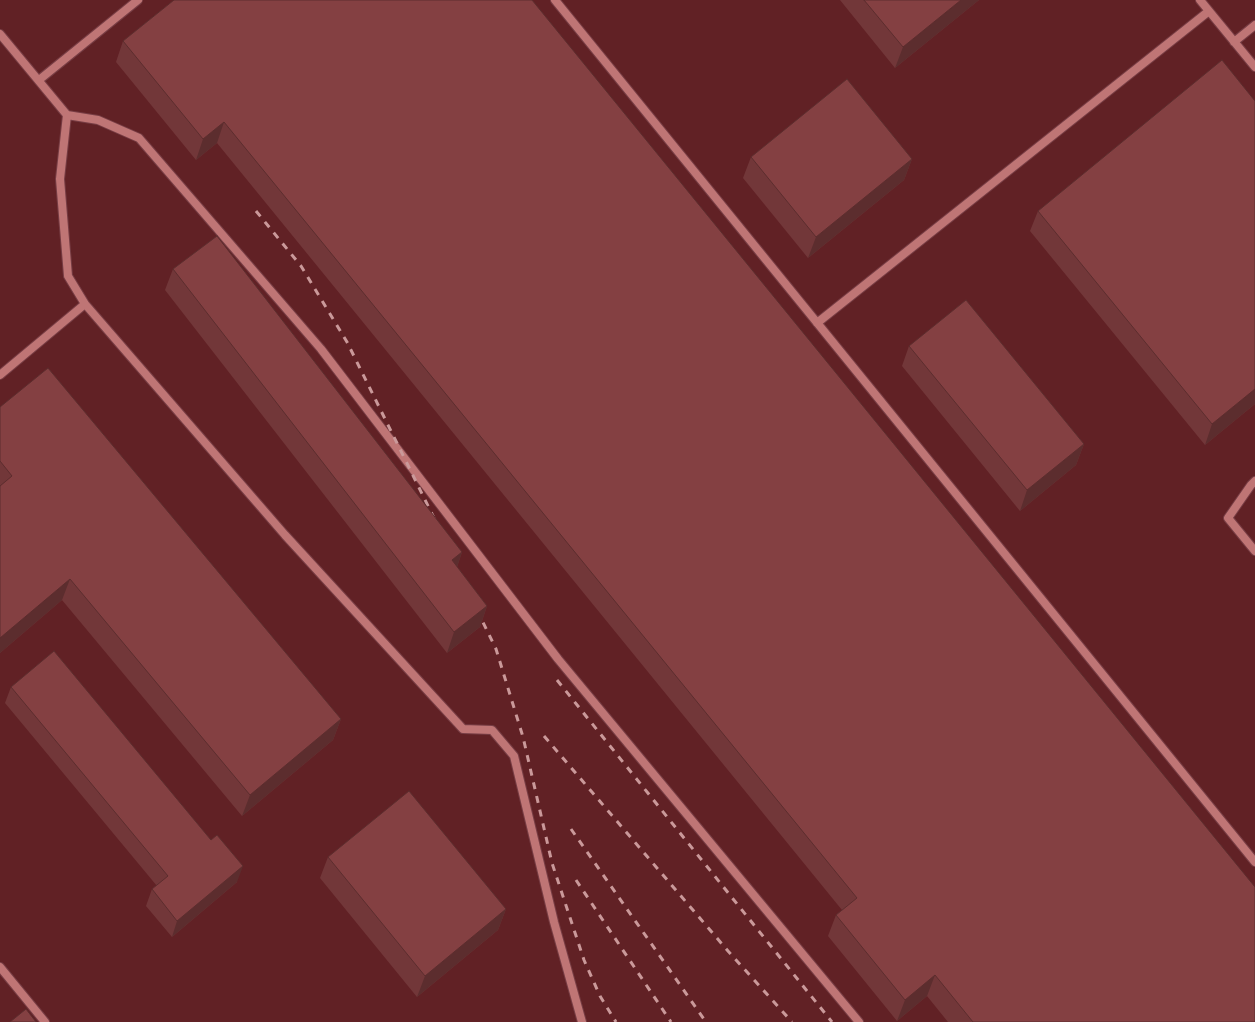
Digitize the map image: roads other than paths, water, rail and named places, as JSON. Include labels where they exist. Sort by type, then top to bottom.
[{"type":"lane","points":[[39,80],[138,0]]},
{"type":"lane","points":[[555,0],[1255,862]]},
{"type":"lane","points":[[1200,0],[1255,67]]},
{"type":"lane","points":[[817,323],[1209,11]]},
{"type":"lane","points":[[1234,42],[1255,25]]},
{"type":"lane","points":[[0,34],[67,115],[98,120],[139,138],[321,349],[558,659],[859,1022]]},
{"type":"lane","points":[[67,115],[60,180],[68,276],[85,304],[285,535],[463,730],[492,730],[514,756],[554,922],[582,1022]]},
{"type":"lane","points":[[0,375],[85,304]]},
{"type":"lane","points":[[1255,481],[1250,485],[1228,518],[1255,551]]},
{"type":"lane","points":[[0,967],[45,1022]]},
{"type":"railway","points":[[256,211],[301,266],[347,342],[436,522]]},
{"type":"railway","points":[[477,610],[496,649],[523,737],[552,863],[584,960],[600,996],[616,1022]]},
{"type":"railway","points":[[557,680],[832,1022]]},
{"type":"railway","points":[[544,736],[728,951],[792,1022]]},
{"type":"railway","points":[[571,829],[706,1022]]},
{"type":"railway","points":[[576,880],[671,1022]]}]
